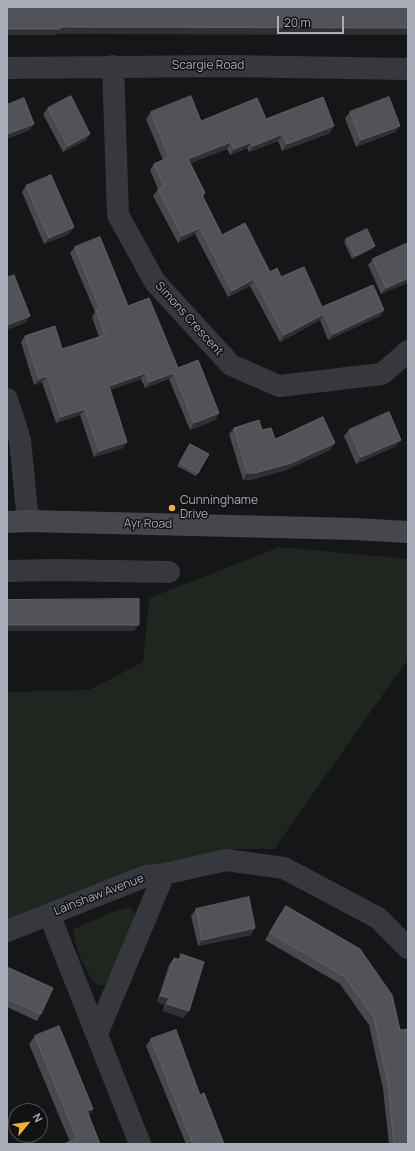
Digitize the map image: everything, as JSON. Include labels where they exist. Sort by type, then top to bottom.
[{"type":"main road","name":"Ayr Road","points":[[7,522],[28,521],[355,529],[408,532]]},
{"type":"street","name":"Scargie Road","points":[[7,68],[113,66],[408,69]]},
{"type":"street","name":"Simons Crescent","points":[[113,66],[118,215],[155,282],[231,365],[279,386],[382,374],[408,351]]},
{"type":"street","points":[[7,399],[20,440],[28,521]]},
{"type":"street","points":[[7,571],[55,570],[169,572]]},
{"type":"street","name":"Lainshaw Avenue","points":[[7,931],[146,876],[164,874],[226,860],[284,868],[378,918],[408,948]]},
{"type":"street","points":[[97,1034],[164,874]]},
{"type":"street","points":[[49,914],[140,1144]]},
{"type":"shaded area","points":[[280,547],[408,559],[408,662],[405,663],[274,849],[226,849],[140,868],[7,921],[7,692],[89,690],[143,662],[149,598]]},
{"type":"shaded area","points":[[130,907],[135,913],[129,936],[106,985],[97,985],[81,959],[75,943],[74,929],[110,913]]},
{"type":"building","points":[[7,7],[408,7],[408,28],[60,27],[60,29],[7,29]]},
{"type":"building","points":[[71,96],[90,134],[68,146],[48,108]]},
{"type":"building","points":[[191,96],[201,121],[257,98],[266,119],[323,97],[334,126],[287,144],[283,134],[253,146],[252,142],[234,149],[231,142],[188,159],[205,193],[202,195],[222,235],[245,223],[270,272],[277,268],[281,277],[304,267],[322,307],[373,285],[384,310],[333,334],[324,314],[284,335],[254,279],[232,291],[200,228],[182,236],[158,189],[164,186],[154,164],[169,157],[151,112]]},
{"type":"building","points":[[389,97],[400,126],[361,140],[350,112]]},
{"type":"building","points":[[24,98],[34,124],[7,134],[7,105]]},
{"type":"building","points":[[51,175],[74,227],[49,238],[26,186]]},
{"type":"building","points":[[367,229],[375,246],[355,256],[346,239]]},
{"type":"building","points":[[100,237],[128,306],[149,298],[178,368],[198,360],[219,413],[194,423],[174,373],[149,382],[146,373],[109,386],[127,442],[99,451],[85,409],[61,417],[47,376],[39,379],[25,336],[55,326],[62,349],[105,335],[96,310],[100,309],[75,247]]},
{"type":"building","points":[[408,243],[408,278],[386,288],[373,259]]},
{"type":"building","points":[[14,275],[30,316],[7,325],[7,278]]},
{"type":"building","points":[[389,412],[401,440],[361,457],[349,430]]},
{"type":"building","points":[[323,417],[335,443],[291,463],[255,473],[247,473],[234,428],[259,420],[262,430],[271,428],[275,439]]},
{"type":"building","points":[[190,444],[209,454],[198,473],[180,463]]},
{"type":"building","points":[[139,599],[139,625],[7,625],[7,600]]},
{"type":"building","points":[[249,897],[255,928],[202,940],[196,909]]},
{"type":"building","points":[[286,906],[360,949],[392,995],[400,1030],[408,1029],[408,1144],[394,1144],[388,1082],[374,1018],[345,977],[270,933]]},
{"type":"building","points":[[181,954],[204,962],[189,1011],[167,1004],[169,998],[161,996],[174,958],[180,960]]},
{"type":"building","points":[[7,967],[53,988],[41,1014],[7,999]]},
{"type":"building","points":[[59,1026],[93,1109],[87,1111],[100,1144],[66,1143],[77,1139],[35,1036]]},
{"type":"building","points":[[176,1030],[200,1095],[204,1093],[224,1144],[193,1144],[151,1039]]},
{"type":"place","name":"Cunninghame Drive","points":[[172,508]]}]
